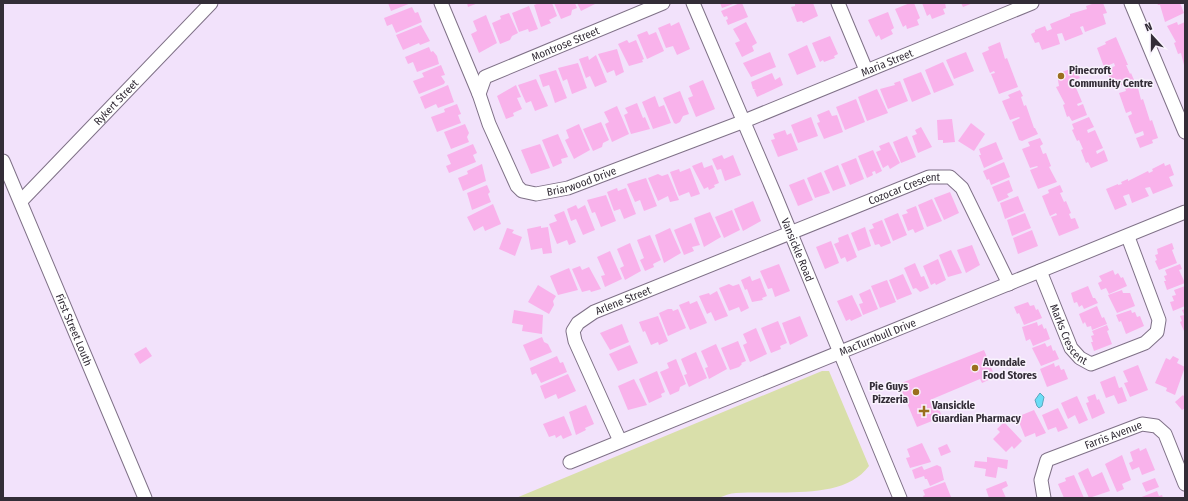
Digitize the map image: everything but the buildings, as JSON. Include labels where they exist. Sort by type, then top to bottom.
[{"type":"street","name":"Rykert Street","points":[[21,201],[211,3]]},
{"type":"street","name":"Briarwood Drive","points":[[441,3],[479,94],[489,124],[517,186],[522,191],[536,194],[568,188],[742,122]]},
{"type":"street","name":"Montrose Street","points":[[479,94],[485,77],[663,3]]},
{"type":"street","name":"Vansickle Road","points":[[693,3],[742,122],[791,233],[900,498]]},
{"type":"street","points":[[838,3],[866,70]]},
{"type":"street","name":"Maria Street","points":[[742,122],[1032,3]]},
{"type":"street","points":[[1131,3],[1185,132]]},
{"type":"street","name":"First Street Louth","points":[[3,160],[144,498]]},
{"type":"street","name":"Cozocar Crescent","points":[[791,233],[929,177],[950,177],[962,188],[1009,284]]},
{"type":"street","name":"MacTurnbull Drive","points":[[570,462],[840,351],[1128,237],[1185,212]]},
{"type":"street","name":"Arlene Street","points":[[620,441],[575,341],[573,331],[578,323],[594,312],[791,233]]},
{"type":"street","name":"Marks Crescent","points":[[1040,271],[1071,348],[1080,358],[1091,364],[1145,343],[1157,332],[1159,320],[1128,237]]},
{"type":"street","name":"Farris Avenue","points":[[1044,498],[1041,480],[1047,460],[1142,424],[1156,426],[1165,434],[1185,484]]},
{"type":"green space","points":[[822,371],[829,371],[869,466],[858,477],[844,485],[810,492],[734,493],[718,498],[516,498]]},
{"type":"water","points":[[1040,393],[1044,397],[1042,406],[1039,408],[1035,400]]},
{"type":"place","name":"Pinecroft Community Centre","points":[[1061,76]]},
{"type":"place","name":"Avondale Food Stores","points":[[975,368]]},
{"type":"place","name":"Pie Guys Pizzeria","points":[[916,392]]},
{"type":"place","name":"Vansickle Guardian Pharmacy","points":[[924,411]]}]
